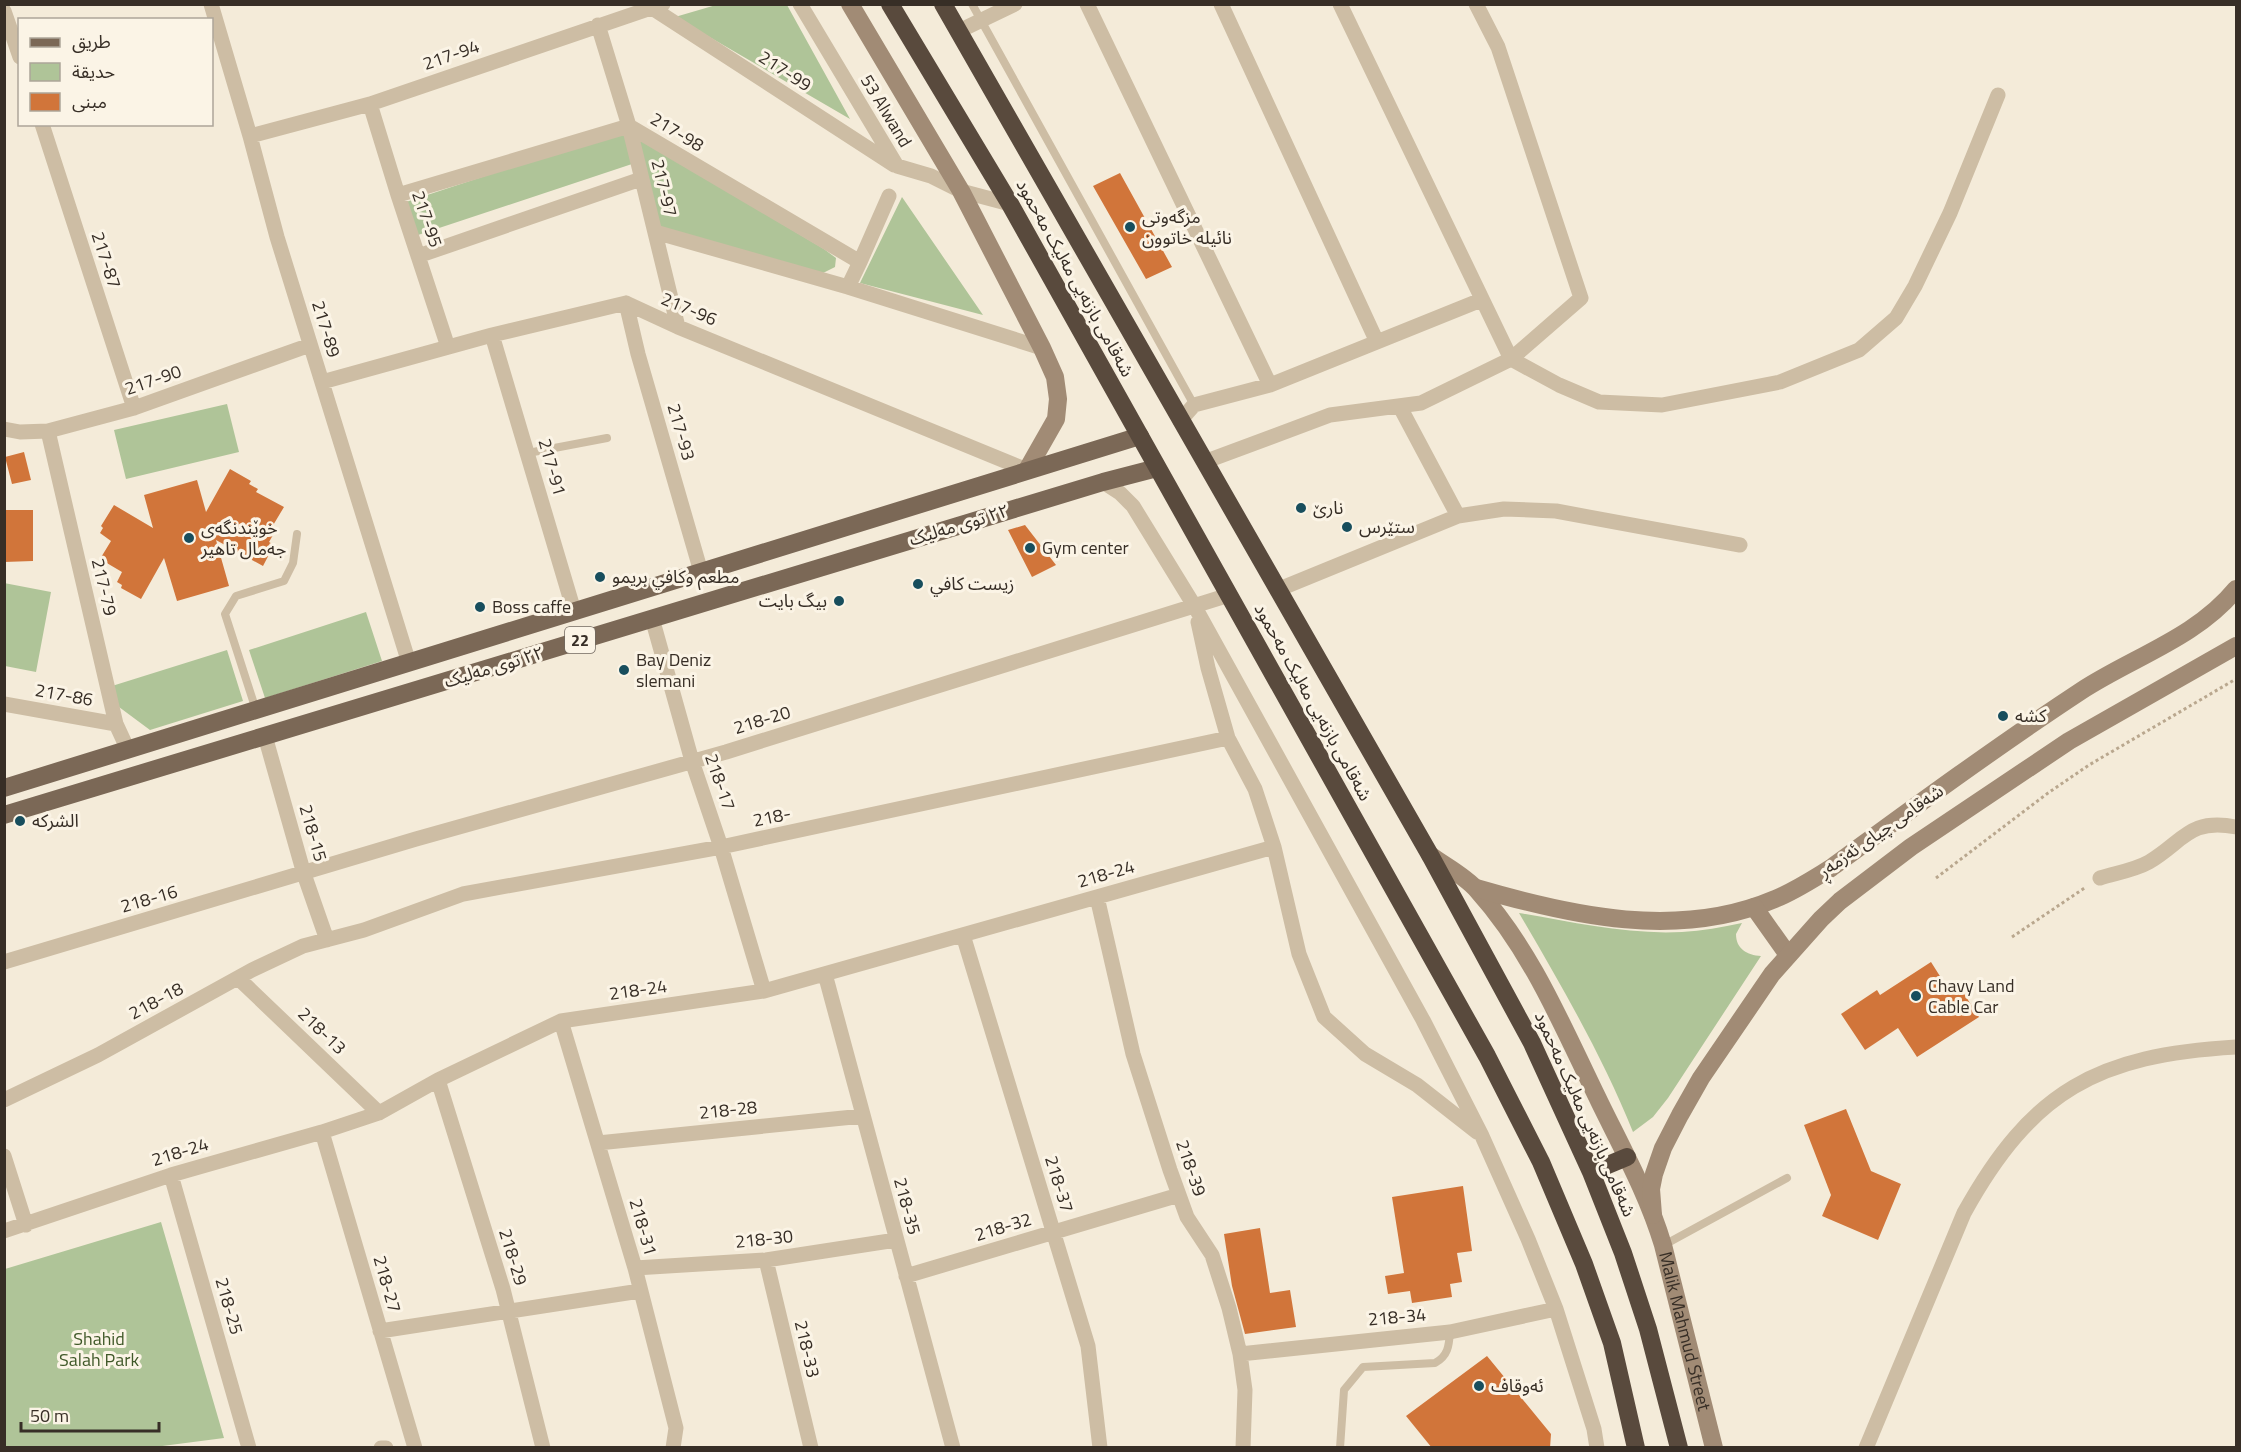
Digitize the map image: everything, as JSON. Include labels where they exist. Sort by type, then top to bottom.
[{"type":"highway","name":"شەقامی بازنەیی مەلیک مەحمود","points":[[890,4],[1010,204],[1487,1056],[1541,1162],[1584,1264],[1612,1343],[1636,1448]]},
{"type":"highway","name":"شەقامی بازنەیی مەلیک مەحمود","points":[[943,4],[1430,855],[1532,1042],[1592,1172],[1623,1253],[1648,1329],[1679,1448]]},
{"type":"highway","points":[[1592,1172],[1627,1157]]},
{"type":"main road","points":[[850,4],[961,191],[1055,377],[1058,399],[1056,419],[1027,470]]},
{"type":"main road","name":"٢٢ توی مەلیک","points":[[4,788],[1140,436]]},
{"type":"main road","name":"٢٢ توی مەلیک","points":[[4,815],[1103,482],[1157,468]]},
{"type":"main road","name":"شەقامی چیای ئەزمەڕ","points":[[1476,888],[1558,909],[1639,920],[1698,919],[1754,907],[1805,884],[2083,690],[2195,628],[2213,614],[2236,589]]},
{"type":"main road","name":"شەقامی چیای ئەزمەڕ","points":[[1653,1215],[1652,1182],[1659,1157],[1671,1131],[1718,1052],[1788,955],[1840,901],[1911,847],[2068,741],[2236,646]]},
{"type":"main road","points":[[1430,855],[1476,888],[1510,931],[1544,986],[1653,1215]]},
{"type":"main road","points":[[1754,907],[1788,955]]},
{"type":"main road","name":"Malik Mahmud Street","points":[[1653,1215],[1663,1245],[1714,1448]]},
{"type":"street","name":"217-89","points":[[211,4],[277,237],[409,663]]},
{"type":"street","name":"53 Alwand","points":[[800,4],[897,166],[931,176],[961,191],[1010,204]]},
{"type":"street","points":[[959,31],[1015,4]]},
{"type":"street","points":[[1087,4],[1270,385]]},
{"type":"street","points":[[1221,4],[1377,342]]},
{"type":"street","points":[[1340,4],[1511,359],[1559,385],[1599,402],[1662,405],[1779,382],[1859,350],[1896,318],[1915,286],[1950,213],[1998,94]]},
{"type":"street","points":[[1204,462],[1330,415],[1421,403],[1511,359],[1581,298],[1498,47],[1476,4]]},
{"type":"street","name":"217-94","points":[[250,136],[370,104],[657,6]]},
{"type":"street","name":"217-99","points":[[657,6],[897,166]]},
{"type":"street","points":[[4,10],[18,51]]},
{"type":"street","name":"217-97","points":[[598,25],[629,126],[678,327]]},
{"type":"street","name":"217-95","points":[[370,104],[448,347]]},
{"type":"street","name":"217-87","points":[[43,126],[134,408]]},
{"type":"street","name":"217-98","points":[[398,195],[629,126],[860,262]]},
{"type":"street","points":[[418,256],[641,179]]},
{"type":"street","points":[[848,287],[889,196]]},
{"type":"street","points":[[655,232],[848,287],[1042,348]]},
{"type":"street","points":[[1180,421],[1194,405],[1270,385],[1481,300]]},
{"type":"street","points":[[322,382],[492,335],[626,303]]},
{"type":"street","name":"217-96","points":[[626,303],[678,327],[1027,470]]},
{"type":"street","name":"217-93","points":[[626,303],[638,354],[701,572]]},
{"type":"street","name":"217-91","points":[[492,335],[574,611]]},
{"type":"street","name":"217-90","points":[[4,429],[20,432],[48,432],[134,408],[310,345]]},
{"type":"street","points":[[1400,407],[1458,516]]},
{"type":"street","name":"217-79","points":[[48,432],[116,724],[128,750]]},
{"type":"street","points":[[1103,482],[1120,493],[1133,506],[1195,607],[1423,1020],[1482,1136],[1528,1239],[1556,1309],[1594,1429],[1597,1448]]},
{"type":"street","points":[[1277,590],[1458,516],[1504,509],[1556,511],[1740,545]]},
{"type":"street","name":"218-20","points":[[304,874],[416,839],[692,761],[1229,595]]},
{"type":"street","points":[[1195,607],[1208,668],[1228,738],[1255,789],[1274,847],[1299,954],[1324,1017],[1365,1054],[1417,1085],[1482,1136]]},
{"type":"street","name":"218-17","points":[[652,618],[692,761],[721,847],[764,991]]},
{"type":"street","name":"217-86","points":[[4,704],[116,724]]},
{"type":"street","name":"218-15","points":[[265,736],[304,874],[327,940]]},
{"type":"street","name":"218-","points":[[327,940],[364,930],[463,894],[721,847],[1228,738]]},
{"type":"street","points":[[2100,878],[2146,864],[2183,835],[2202,826],[2236,827]]},
{"type":"street","name":"218-24","points":[[4,1231],[171,1175],[322,1132],[379,1113],[438,1080],[561,1021],[764,991],[1274,847]]},
{"type":"street","name":"218-16","points":[[4,962],[304,874]]},
{"type":"street","name":"218-39","points":[[1097,897],[1133,1054],[1187,1216],[1212,1255],[1221,1279],[1240,1354],[1245,1390],[1243,1448]]},
{"type":"street","name":"218-37","points":[[963,935],[1088,1346],[1100,1448]]},
{"type":"street","name":"218-18","points":[[4,1100],[98,1055],[238,978],[303,946],[327,940]]},
{"type":"street","name":"218-35","points":[[825,974],[953,1448]]},
{"type":"street","name":"218-13","points":[[238,978],[379,1113]]},
{"type":"street","name":"218-31","points":[[561,1021],[635,1268],[676,1428],[673,1448]]},
{"type":"street","points":[[1866,1448],[1965,1213],[1982,1181],[2023,1127],[2056,1097],[2105,1071],[2148,1058],[2236,1047]]},
{"type":"street","name":"218-29","points":[[438,1080],[508,1310],[543,1448]]},
{"type":"street","name":"218-28","points":[[598,1143],[862,1116]]},
{"type":"street","name":"218-27","points":[[322,1132],[415,1448]]},
{"type":"street","points":[[4,1156],[26,1225]]},
{"type":"street","name":"218-25","points":[[171,1175],[249,1448]]},
{"type":"street","name":"218-32","points":[[906,1276],[1179,1195]]},
{"type":"street","name":"218-30","points":[[635,1268],[766,1260],[896,1240]]},
{"type":"street","name":"218-33","points":[[766,1260],[811,1448]]},
{"type":"street","points":[[380,1331],[640,1291]]},
{"type":"street","name":"218-34","points":[[1240,1354],[1450,1332],[1556,1309]]},
{"type":"lane","points":[[972,4],[1194,405]]},
{"type":"lane","points":[[528,453],[607,438]]},
{"type":"lane","points":[[256,710],[225,614],[236,596],[284,581],[292,563],[297,534]]},
{"type":"lane","points":[[1663,1245],[1786,1178]]},
{"type":"lane","points":[[1340,1448],[1344,1390],[1363,1367],[1435,1362],[1442,1359],[1448,1351],[1450,1332]]},
{"type":"path","points":[[1936,878],[2048,793],[2089,765],[2236,679]]},
{"type":"path","points":[[2012,937],[2100,878]]},
{"type":"green space","points":[[716,5],[787,5],[850,119],[675,17]]},
{"type":"green space","points":[[624,130],[635,163],[418,235],[406,202]]},
{"type":"green space","points":[[638,138],[824,249],[836,258],[835,267],[823,273],[659,228]]},
{"type":"green space","points":[[902,197],[983,315],[860,283]]},
{"type":"green space","points":[[227,404],[239,452],[126,479],[114,430]]},
{"type":"green space","points":[[4,583],[51,592],[36,672],[5,666]]},
{"type":"green space","points":[[366,612],[382,661],[265,698],[249,650]]},
{"type":"green space","points":[[227,650],[243,701],[150,730],[119,707],[112,686]]},
{"type":"green space","points":[[1519,913],[1641,932],[1690,931],[1742,923],[1736,934],[1738,944],[1747,953],[1761,956],[1668,1098],[1653,1117],[1633,1132],[1594,1048]]},
{"type":"green space","name":"Shahid Salah Park","points":[[161,1222],[224,1438],[147,1448],[5,1447],[5,1269]]},
{"type":"building","points":[[1120,173],[1172,267],[1146,279],[1093,186]]},
{"type":"building","points":[[24,452],[31,480],[12,484],[5,457]]},
{"type":"building","name":"خوێندنگەی جەمال تاهیر","points":[[230,469],[251,481],[249,484],[258,489],[256,492],[284,507],[269,532],[273,535],[269,542],[274,545],[263,566],[216,540],[229,586],[177,601],[164,558],[141,599],[121,588],[122,585],[117,582],[122,572],[100,559],[111,541],[100,533],[103,528],[101,526],[114,505],[153,528],[144,495],[197,480],[206,512]]},
{"type":"building","points":[[4,510],[33,510],[33,561],[4,562]]},
{"type":"building","name":"Gym center","points":[[1025,525],[1056,565],[1032,577],[1008,530]]},
{"type":"building","points":[[1931,962],[1950,992],[1959,986],[1979,1017],[1917,1057],[1898,1028],[1865,1050],[1841,1014],[1877,990],[1880,995]]},
{"type":"building","points":[[1846,1109],[1871,1171],[1901,1184],[1878,1240],[1822,1216],[1831,1195],[1804,1125]]},
{"type":"building","points":[[1463,1186],[1472,1251],[1457,1253],[1462,1282],[1450,1284],[1452,1297],[1412,1303],[1410,1291],[1388,1294],[1385,1276],[1404,1273],[1392,1197]]},
{"type":"building","points":[[1260,1228],[1270,1293],[1290,1290],[1296,1327],[1245,1334],[1232,1286],[1224,1234]]},
{"type":"building","name":"ئەوقاف","points":[[1487,1356],[1551,1434],[1550,1448],[1432,1448],[1406,1416]]},
{"type":"place","name":"مزگەوتی نائیلە خاتوون","points":[[1130,227]]},
{"type":"place","name":"نارێ","points":[[1301,508]]},
{"type":"place","name":"ستێرس","points":[[1347,527]]},
{"type":"place","name":"خوێندنگەی جەمال تاهیر","points":[[189,538]]},
{"type":"place","name":"Gym center","points":[[1030,548]]},
{"type":"place","name":"مطعم وكافي بريمو","points":[[600,577]]},
{"type":"place","name":"زيست كافي","points":[[918,584]]},
{"type":"place","name":"بیگ بایت","points":[[839,601]]},
{"type":"place","name":"Boss caffe","points":[[480,607]]},
{"type":"place","name":"Bay Deniz slemani","points":[[624,670]]},
{"type":"place","name":"كشه","points":[[2003,716]]},
{"type":"place","name":"الشركه","points":[[20,821]]},
{"type":"place","name":"Chavy Land Cable Car","points":[[1916,996]]},
{"type":"place","name":"ئەوقاف","points":[[1479,1386]]}]
